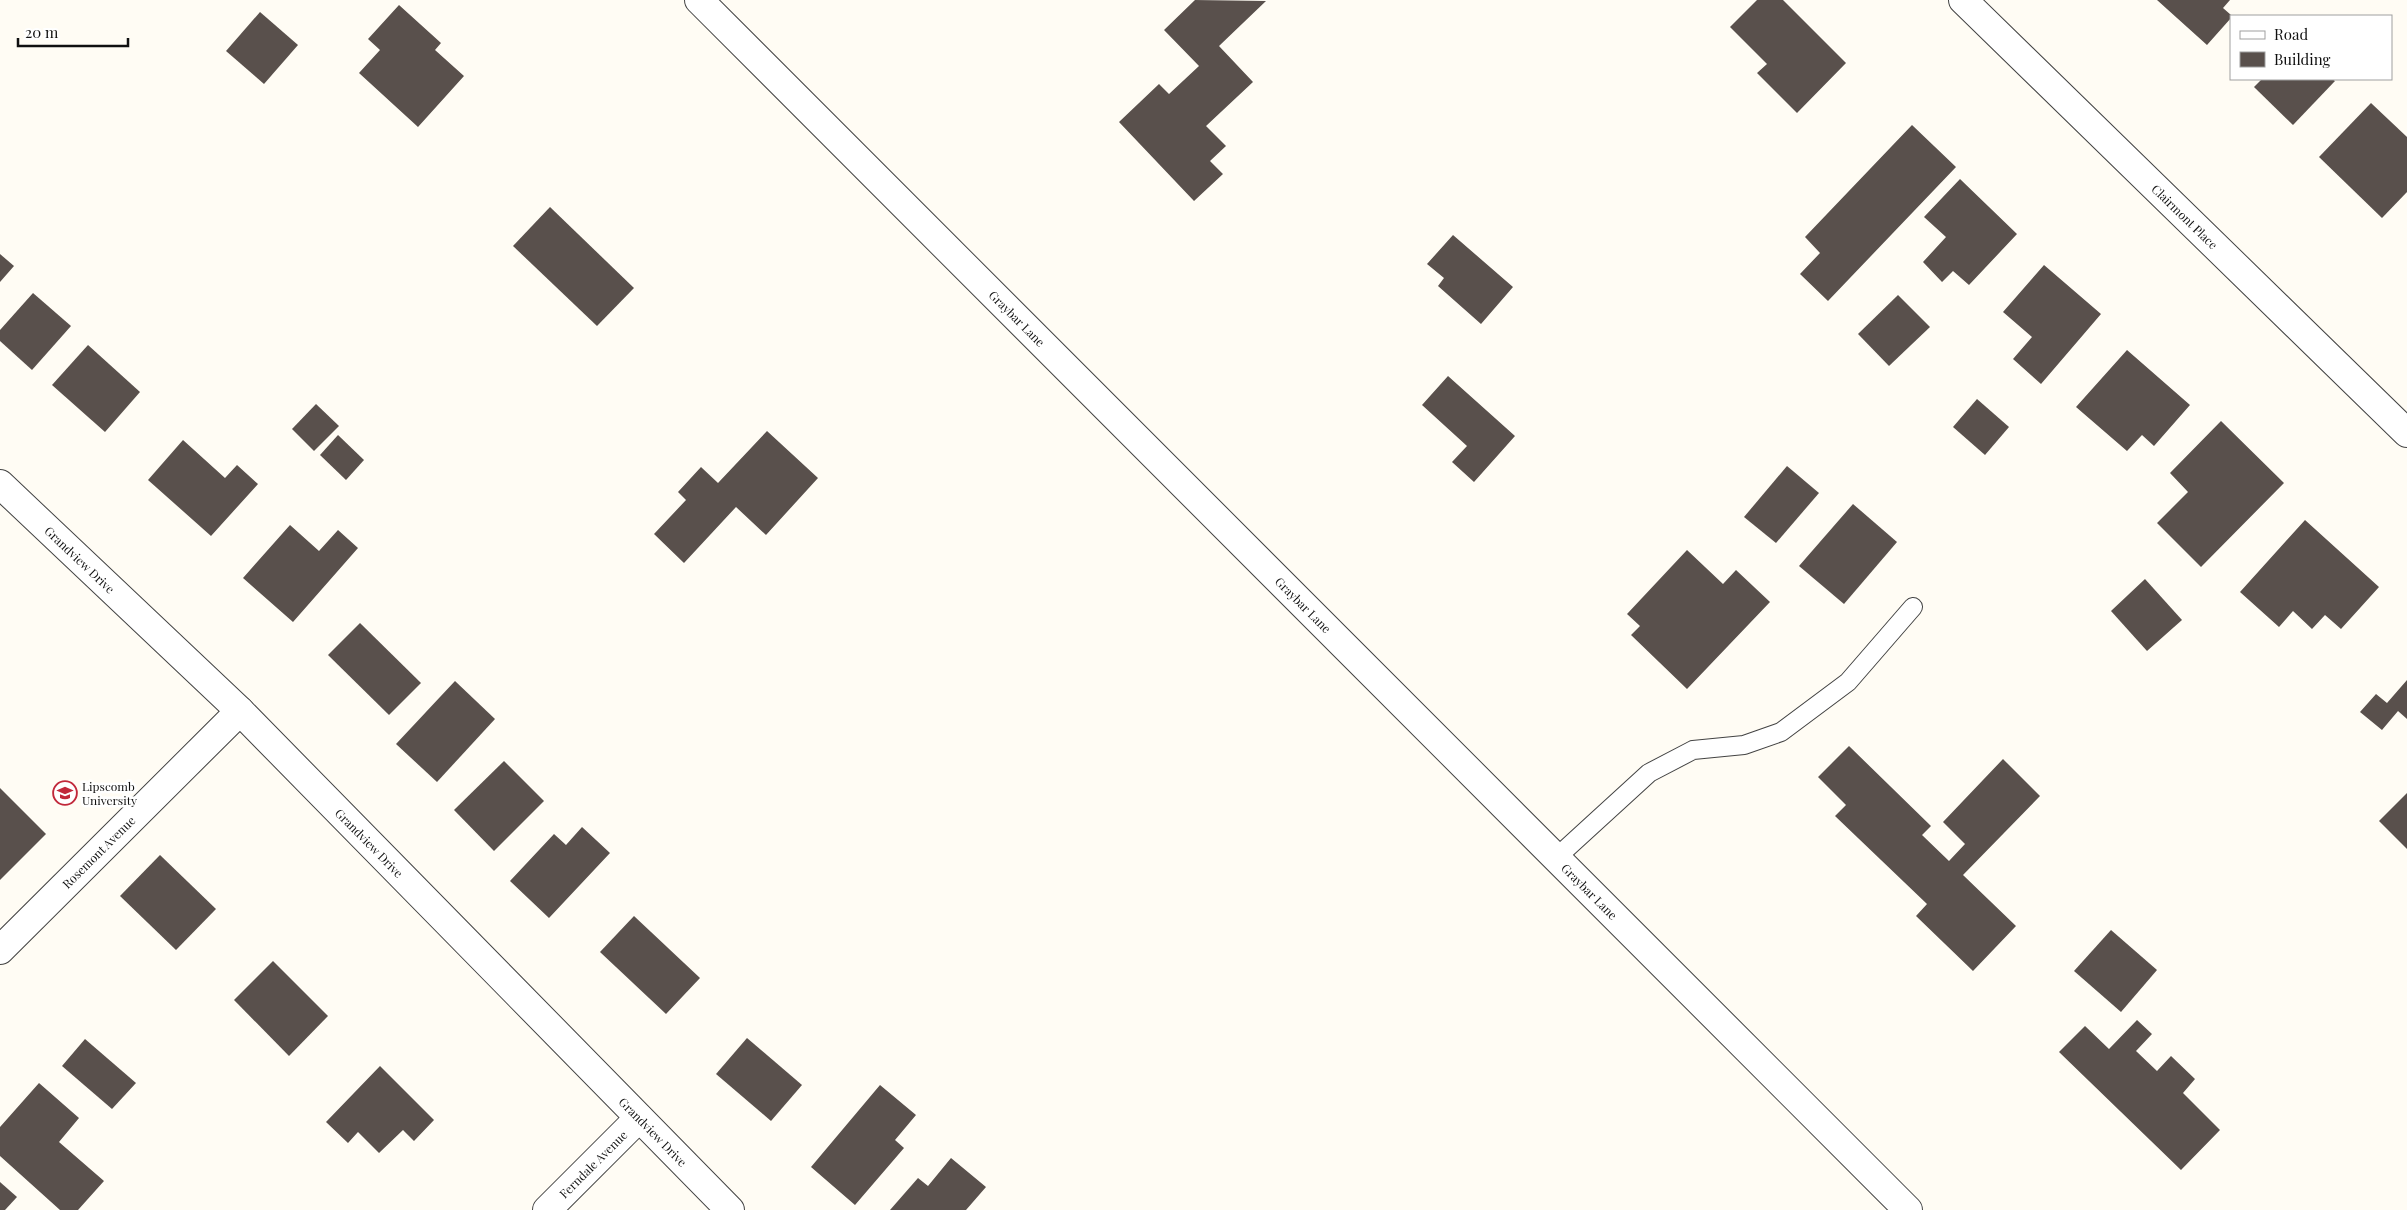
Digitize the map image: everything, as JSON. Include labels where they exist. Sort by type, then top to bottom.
[{"type":"street","name":"Graybar Lane","points":[[699,0],[1908,1210]]},
{"type":"street","name":"Clairmont Place","points":[[1963,0],[2407,433]]},
{"type":"street","name":"Grandview Drive","points":[[0,484],[240,711],[730,1210]]},
{"type":"street","name":"Rosemont Avenue","points":[[0,950],[240,711]]},
{"type":"street","name":"Ferndale Avenue","points":[[547,1210],[639,1118]]},
{"type":"lane","points":[[1556,858],[1649,773],[1693,750],[1744,745],[1781,732],[1848,682],[1913,607]]},
{"type":"building","points":[[1195,0],[1266,1],[1219,46],[1253,82],[1206,126],[1226,146],[1210,161],[1223,174],[1194,201],[1119,122],[1159,84],[1169,94],[1199,66],[1164,30]]},
{"type":"building","points":[[1757,0],[1783,0],[1846,63],[1797,113],[1757,73],[1767,64],[1730,27]]},
{"type":"building","points":[[2157,0],[2230,0],[2223,8],[2231,15],[2230,19],[2207,45]]},
{"type":"building","points":[[399,5],[441,43],[435,50],[464,76],[418,127],[359,73],[380,50],[368,39]]},
{"type":"building","points":[[260,12],[298,45],[264,84],[226,51]]},
{"type":"building","points":[[2261,80],[2335,81],[2293,125],[2254,87]]},
{"type":"building","points":[[2371,103],[2407,137],[2407,192],[2382,218],[2319,157]]},
{"type":"building","points":[[1912,125],[1956,167],[1828,301],[1800,274],[1820,253],[1805,237]]},
{"type":"building","points":[[1960,179],[2017,234],[1969,285],[1953,271],[1942,282],[1923,262],[1946,237],[1924,217]]},
{"type":"building","points":[[550,207],[634,288],[597,326],[513,246]]},
{"type":"building","points":[[1453,235],[1513,287],[1481,324],[1438,286],[1444,278],[1427,264]]},
{"type":"building","points":[[0,254],[14,266],[0,282]]},
{"type":"building","points":[[2044,265],[2101,314],[2041,384],[2013,359],[2032,337],[2003,312]]},
{"type":"building","points":[[33,293],[71,326],[32,370],[0,341],[0,330]]},
{"type":"building","points":[[1898,295],[1930,327],[1889,366],[1858,334]]},
{"type":"building","points":[[88,345],[140,392],[105,432],[52,385]]},
{"type":"building","points":[[2127,350],[2190,405],[2154,446],[2142,435],[2127,451],[2076,407]]},
{"type":"building","points":[[1448,376],[1515,436],[1474,482],[1452,462],[1467,446],[1422,405]]},
{"type":"building","points":[[1977,399],[2009,427],[1985,455],[1953,427]]},
{"type":"building","points":[[316,404],[339,426],[314,451],[292,429]]},
{"type":"building","points":[[2221,421],[2284,483],[2201,567],[2157,523],[2188,492],[2170,473]]},
{"type":"building","points":[[767,431],[818,478],[766,535],[736,507],[684,563],[654,534],[686,500],[678,492],[701,467],[718,483]]},
{"type":"building","points":[[338,435],[364,460],[346,480],[320,455]]},
{"type":"building","points":[[183,440],[225,478],[237,465],[258,484],[211,536],[148,480]]},
{"type":"building","points":[[1787,466],[1819,493],[1776,543],[1744,517]]},
{"type":"building","points":[[1853,504],[1897,542],[1844,604],[1799,566]]},
{"type":"building","points":[[2305,520],[2379,587],[2341,629],[2325,615],[2312,629],[2293,611],[2279,627],[2240,592]]},
{"type":"building","points":[[290,525],[319,551],[338,530],[358,548],[293,622],[243,578]]},
{"type":"building","points":[[1687,550],[1723,584],[1736,570],[1770,602],[1687,689],[1631,635],[1640,626],[1627,614]]},
{"type":"building","points":[[2145,579],[2182,620],[2147,651],[2111,611]]},
{"type":"building","points":[[360,623],[421,683],[389,715],[328,655]]},
{"type":"building","points":[[2407,680],[2407,719],[2398,711],[2382,730],[2360,712],[2376,694],[2387,703]]},
{"type":"building","points":[[455,681],[495,719],[437,782],[396,744]]},
{"type":"building","points":[[1849,746],[1931,826],[1922,835],[1949,861],[1965,844],[1943,822],[2003,759],[2040,796],[1963,875],[2016,926],[1973,971],[1916,916],[1927,904],[1835,816],[1846,805],[1818,777]]},
{"type":"building","points":[[504,761],[544,801],[494,851],[454,810]]},
{"type":"building","points":[[0,788],[46,834],[0,880]]},
{"type":"building","points":[[2407,793],[2407,849],[2379,821]]},
{"type":"building","points":[[582,827],[610,853],[549,918],[510,881],[554,834],[566,845]]},
{"type":"building","points":[[160,855],[216,909],[176,950],[120,896]]},
{"type":"building","points":[[634,916],[700,978],[666,1014],[600,952]]},
{"type":"building","points":[[2111,930],[2157,970],[2121,1012],[2074,971]]},
{"type":"building","points":[[273,961],[328,1016],[289,1056],[234,1000]]},
{"type":"building","points":[[2137,1020],[2152,1034],[2136,1051],[2157,1071],[2171,1056],[2195,1079],[2183,1093],[2220,1130],[2181,1170],[2059,1052],[2085,1026],[2109,1049]]},
{"type":"building","points":[[747,1038],[802,1085],[771,1121],[716,1074]]},
{"type":"building","points":[[85,1039],[136,1083],[112,1109],[62,1066]]},
{"type":"building","points":[[380,1066],[434,1120],[414,1141],[403,1130],[379,1153],[358,1132],[348,1143],[326,1122]]},
{"type":"building","points":[[39,1083],[79,1118],[59,1142],[104,1181],[78,1210],[60,1210],[0,1156],[0,1127]]},
{"type":"building","points":[[880,1085],[916,1115],[895,1140],[904,1148],[855,1205],[811,1167]]},
{"type":"building","points":[[951,1158],[986,1187],[966,1210],[890,1210],[918,1178],[928,1186]]},
{"type":"building","points":[[0,1182],[17,1197],[5,1210],[0,1210]]},
{"type":"place","name":"Lipscomb University","points":[[65,793]]}]
